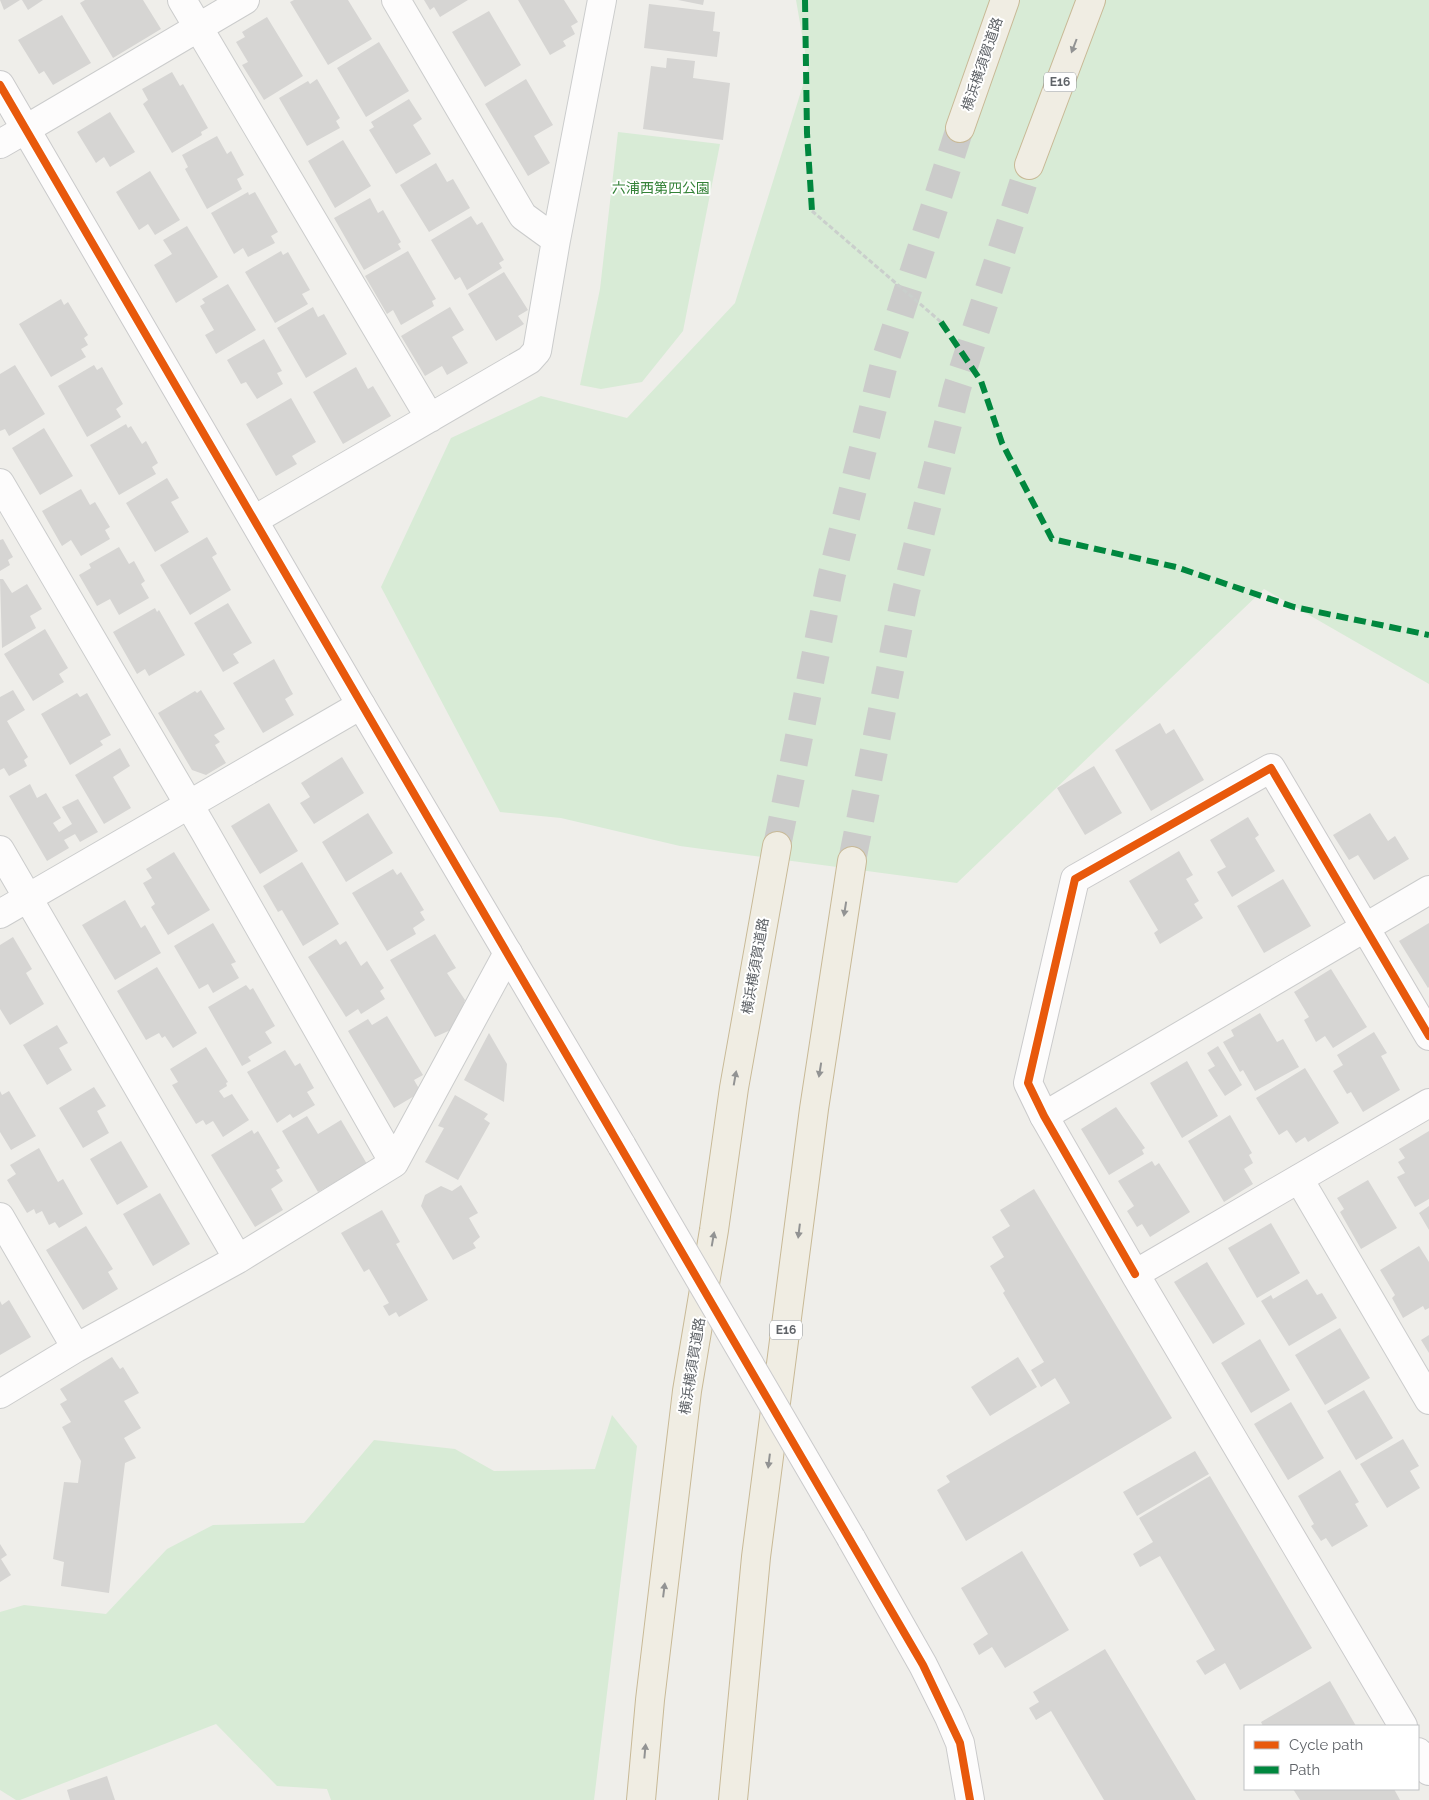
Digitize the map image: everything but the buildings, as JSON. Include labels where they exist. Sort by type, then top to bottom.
[{"type":"highway","name":"横浜横須賀道路","points":[[960,128],[1005,0]]},
{"type":"highway","name":"E16","points":[[1029,165],[1091,0]]},
{"type":"highway","name":"横浜横須賀道路","points":[[641,1800],[650,1700],[687,1391],[714,1230],[735,1078],[777,846]]},
{"type":"highway","name":"E16","points":[[732,1800],[756,1557],[814,1109],[852,861]]},
{"type":"street","points":[[182,0],[430,418]]},
{"type":"street","points":[[0,144],[246,0]]},
{"type":"street","points":[[396,0],[523,216],[556,240]]},
{"type":"street","points":[[254,520],[529,360],[537,351],[556,240],[602,0]]},
{"type":"street","points":[[0,85],[924,1665],[960,1743],[970,1800]]},
{"type":"street","points":[[0,483],[189,806],[394,1163]]},
{"type":"street","points":[[0,914],[361,705]]},
{"type":"street","points":[[1401,1725],[1135,1274],[1044,1116],[1028,1083],[1075,879],[1270,768],[1429,1036]]},
{"type":"street","points":[[0,850],[238,1259]]},
{"type":"street","points":[[1044,1116],[1429,890]]},
{"type":"street","points":[[0,1394],[76,1348],[238,1259],[394,1163],[508,953]]},
{"type":"street","points":[[1135,1274],[1429,1103]]},
{"type":"street","points":[[1299,1179],[1429,1400]]},
{"type":"street","points":[[0,1217],[76,1348]]},
{"type":"street","points":[[1419,1754],[1429,1771]]},
{"type":"path","points":[[812,211],[941,322]]},
{"type":"green space","points":[[796,0],[1429,0],[1429,684],[1264,589],[957,883],[680,846],[561,818],[500,812],[381,587],[451,438],[541,396],[627,418],[735,303],[808,69]]},
{"type":"green space","name":"六浦西第四公園","points":[[618,132],[720,144],[683,331],[642,382],[601,389],[580,385],[600,289]]},
{"type":"green space","points":[[612,1415],[637,1446],[594,1800],[331,1800],[327,1789],[277,1786],[216,1724],[20,1800],[16,1800],[0,1790],[0,1612],[24,1605],[106,1614],[167,1549],[213,1525],[304,1523],[374,1440],[455,1449],[494,1471],[595,1469]]},
{"type":"tunnel","points":[[777,846],[831,578],[884,364],[960,128]]},
{"type":"tunnel","points":[[852,861],[905,595],[957,388],[1029,165]]},
{"type":"marked path","points":[[805,0],[807,133],[812,211]]},
{"type":"marked path","points":[[941,322],[981,381],[1002,443],[1052,539],[1176,567],[1294,607],[1429,635]]},
{"type":"cycle path","points":[[0,85],[923,1665],[960,1743],[970,1800]]},
{"type":"cycle path","points":[[1135,1274],[1044,1116],[1028,1083],[1075,879],[1271,768],[1429,1036]]}]
